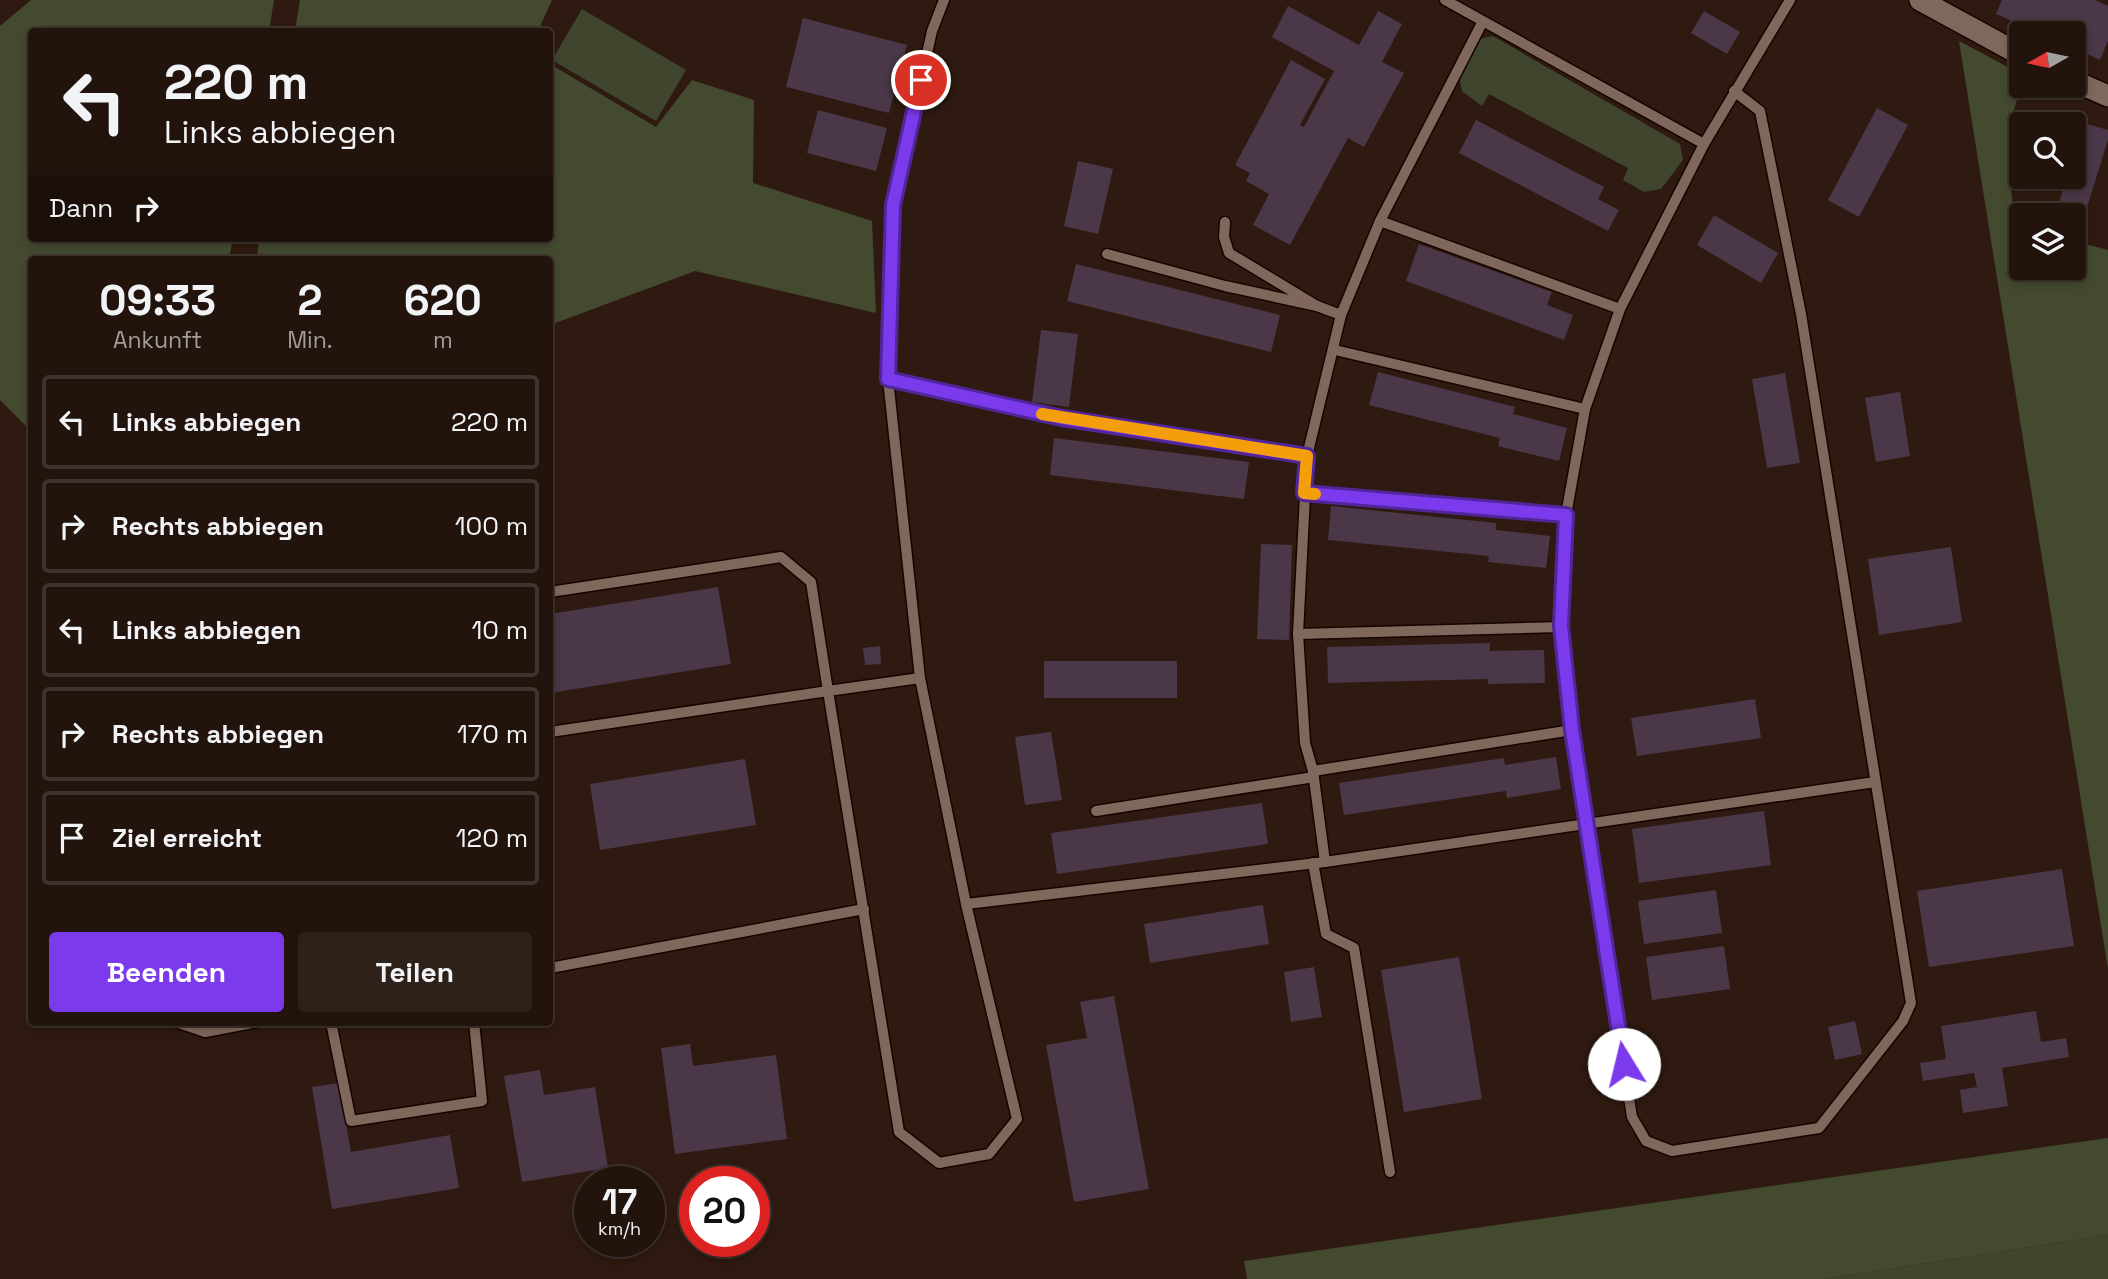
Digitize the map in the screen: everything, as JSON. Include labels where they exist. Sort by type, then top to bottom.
[{"type":"street","points":[[1920,0],[1964,27],[2009,49]]},
{"type":"street","points":[[2086,86],[2108,96]]},
{"type":"lane","points":[[553,592],[781,557],[811,582],[899,1132],[939,1163],[989,1154],[1017,1119],[966,904],[920,678],[888,379],[893,205],[932,31],[944,0]]},
{"type":"lane","points":[[1445,0],[1482,23],[1704,144]]},
{"type":"lane","points":[[1734,91],[1760,111],[1801,314],[1911,1003],[1903,1021],[1819,1128],[1672,1151],[1646,1141],[1632,1117],[1572,730],[1561,626],[1566,515],[1585,409],[1620,309],[1704,144],[1734,91],[1790,0]]},
{"type":"lane","points":[[1325,862],[1314,774],[1305,743],[1298,635],[1307,456],[1335,350],[1341,315],[1380,220],[1482,23]]},
{"type":"lane","points":[[1380,220],[1620,309]]},
{"type":"lane","points":[[1225,222],[1224,237],[1228,253],[1317,306]]},
{"type":"lane","points":[[1107,254],[1225,286],[1317,306],[1341,315]]},
{"type":"lane","points":[[1335,350],[1585,409]]},
{"type":"lane","points":[[888,379],[1062,418],[1307,456]]},
{"type":"lane","points":[[1304,493],[1566,515]]},
{"type":"lane","points":[[1298,635],[1561,626]]},
{"type":"lane","points":[[553,732],[920,678]]},
{"type":"lane","points":[[1096,811],[1572,730]]},
{"type":"lane","points":[[966,904],[1325,862],[1875,782]]},
{"type":"lane","points":[[1313,863],[1326,934],[1354,948],[1390,1172]]},
{"type":"lane","points":[[553,967],[864,909]]},
{"type":"lane","points":[[188,1026],[205,1032],[237,1026]]},
{"type":"lane","points":[[332,1026],[351,1121],[482,1101],[474,1026]]},
{"type":"green space","points":[[31,0],[274,0],[269,28],[28,28],[28,242],[232,242],[230,256],[28,256],[28,428],[0,400],[0,26]]},
{"type":"green space","points":[[300,0],[552,0],[539,28],[295,28]]},
{"type":"green space","points":[[582,9],[686,70],[656,121],[553,58]]},
{"type":"green space","points":[[1493,36],[1680,144],[1683,160],[1661,189],[1644,192],[1623,180],[1628,168],[1489,94],[1482,106],[1462,91],[1459,76],[1480,39]]},
{"type":"green space","points":[[1959,41],[2009,68],[2009,98],[2018,98],[2013,112],[2009,112],[2009,189],[2012,203],[2009,203],[2009,280],[2086,280],[2086,244],[2108,250],[2108,969]]},
{"type":"green space","points":[[553,66],[656,127],[692,80],[754,100],[753,183],[872,221],[876,313],[695,271],[553,324],[553,256],[257,256],[259,242],[553,242]]},
{"type":"green space","points":[[2108,1138],[2108,1235],[1824,1279],[1247,1279],[1244,1261]]},
{"type":"green space","points":[[2108,1235],[2108,1279],[1824,1279]]},
{"type":"building","points":[[2002,0],[2095,0],[2108,6],[2108,41],[2100,60],[2086,54],[2086,21],[2012,21],[1996,14]]},
{"type":"building","points":[[1288,6],[1359,45],[1378,11],[1402,24],[1382,62],[1404,73],[1364,147],[1348,138],[1290,245],[1253,225],[1269,194],[1246,181],[1250,173],[1235,165],[1291,60],[1325,79],[1300,125],[1304,127],[1334,71],[1272,37]]},
{"type":"building","points":[[1704,11],[1740,32],[1727,54],[1691,33]]},
{"type":"building","points":[[803,18],[907,45],[889,113],[786,87]]},
{"type":"building","points":[[1877,108],[1908,125],[1859,217],[1828,200]]},
{"type":"building","points":[[818,110],[887,128],[876,171],[807,153]]},
{"type":"building","points":[[1476,120],[1604,187],[1598,199],[1619,210],[1608,231],[1459,153]]},
{"type":"building","points":[[2086,124],[2108,130],[2108,140],[2086,210],[2086,203],[2059,203],[2063,189],[2086,189]]},
{"type":"building","points":[[1078,161],[1113,169],[1098,234],[1064,226]]},
{"type":"building","points":[[1714,215],[1778,253],[1761,283],[1697,245]]},
{"type":"building","points":[[1419,244],[1552,292],[1547,305],[1573,315],[1564,340],[1406,281]]},
{"type":"building","points":[[1076,264],[1280,315],[1271,352],[1067,301]]},
{"type":"building","points":[[1041,330],[1078,334],[1069,407],[1032,402]]},
{"type":"building","points":[[1378,372],[1515,407],[1513,414],[1567,428],[1559,461],[1498,446],[1500,438],[1369,405]]},
{"type":"building","points":[[1785,373],[1800,463],[1767,468],[1752,379]]},
{"type":"building","points":[[1900,392],[1910,456],[1876,462],[1865,398]]},
{"type":"building","points":[[1054,438],[1249,462],[1244,499],[1050,475]]},
{"type":"building","points":[[1331,506],[1496,523],[1496,530],[1550,536],[1546,568],[1488,562],[1489,556],[1328,540]]},
{"type":"building","points":[[1261,544],[1292,545],[1289,640],[1257,639]]},
{"type":"building","points":[[1951,547],[1962,622],[1879,635],[1868,559]]},
{"type":"building","points":[[718,587],[731,664],[553,693],[553,614]]},
{"type":"building","points":[[1490,643],[1490,651],[1544,650],[1545,683],[1488,684],[1488,679],[1328,683],[1327,647]]},
{"type":"building","points":[[880,646],[881,664],[865,665],[863,648]]},
{"type":"building","points":[[1044,661],[1177,661],[1177,698],[1044,698]]},
{"type":"building","points":[[1755,699],[1761,738],[1637,756],[1631,718]]},
{"type":"building","points":[[1051,732],[1062,800],[1025,805],[1015,737]]},
{"type":"building","points":[[1556,757],[1561,789],[1507,798],[1506,791],[1344,815],[1339,783],[1504,758],[1505,765]]},
{"type":"building","points":[[745,759],[756,825],[600,850],[590,784]]},
{"type":"building","points":[[1262,803],[1268,844],[1057,874],[1051,833]]},
{"type":"building","points":[[1764,811],[1771,865],[1639,883],[1632,829]]},
{"type":"building","points":[[2062,869],[2074,946],[1929,967],[1917,891]]},
{"type":"building","points":[[1716,890],[1722,933],[1644,944],[1638,901]]},
{"type":"building","points":[[1263,905],[1269,944],[1150,963],[1144,924]]},
{"type":"building","points":[[1724,946],[1730,989],[1652,1000],[1646,957]]},
{"type":"building","points":[[1459,957],[1482,1099],[1404,1112],[1381,970]]},
{"type":"building","points":[[1314,967],[1322,1017],[1291,1022],[1284,972]]},
{"type":"building","points":[[1114,996],[1149,1189],[1074,1202],[1046,1045],[1087,1038],[1080,1002]]},
{"type":"building","points":[[2036,1011],[2041,1042],[2066,1038],[2069,1057],[2002,1068],[2008,1106],[1963,1113],[1960,1090],[1977,1087],[1974,1073],[1923,1081],[1920,1063],[1946,1059],[1941,1026]]},
{"type":"building","points":[[1855,1021],[1862,1054],[1835,1060],[1828,1027]]},
{"type":"building","points":[[690,1044],[693,1066],[776,1055],[787,1139],[675,1154],[661,1048]]},
{"type":"building","points":[[540,1070],[544,1095],[595,1087],[608,1166],[574,1166],[574,1174],[522,1182],[504,1076]]},
{"type":"building","points":[[339,1083],[351,1152],[450,1135],[459,1188],[332,1209],[312,1087]]},
{"type":"slow traffic","points":[[1042,414],[1307,456],[1304,493],[1315,494]]},
{"type":"route","points":[[921,80],[893,205],[888,379],[1062,418],[1307,456],[1304,493],[1566,515],[1561,626],[1572,730],[1624,1064]]}]
